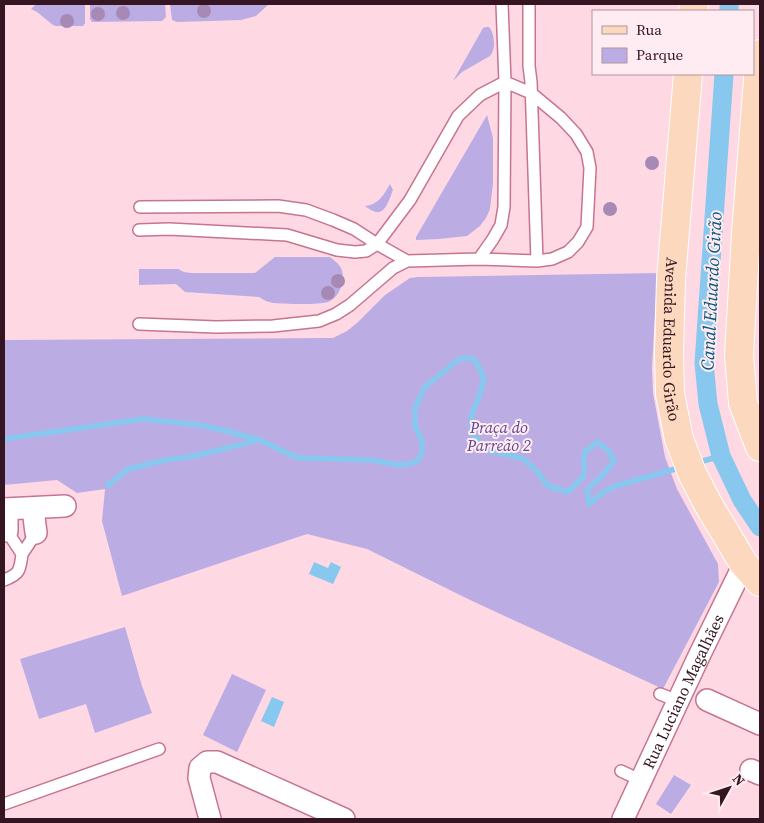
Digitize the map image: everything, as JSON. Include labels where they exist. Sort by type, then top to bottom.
[{"type":"main road","points":[[760,54],[753,233],[739,355],[743,403],[760,447]]},
{"type":"main road","name":"Avenida Eduardo Girão","points":[[688,75],[672,279],[669,352],[670,394],[679,439],[692,473],[708,504],[752,573]]},
{"type":"street","points":[[7,531],[5,509],[65,506]]},
{"type":"street","points":[[33,509],[36,533]]},
{"type":"street","name":"Rua Luciano Magalhães","points":[[623,819],[640,780],[669,697],[752,573]]},
{"type":"street","points":[[706,700],[760,724]]},
{"type":"street","points":[[210,819],[199,778],[200,768],[208,762],[217,762],[344,819]]},
{"type":"lane","points":[[479,259],[501,226],[504,208],[505,82],[502,4]]},
{"type":"lane","points":[[529,4],[529,66],[538,261]]},
{"type":"lane","points":[[139,324],[216,327],[273,326],[319,321],[336,314],[350,305],[393,268],[407,262],[479,259],[538,261],[552,259],[568,252],[578,242],[587,228],[590,168],[587,152],[576,134],[561,118],[531,93],[505,82]]},
{"type":"lane","points":[[139,230],[168,229],[287,235],[337,250],[366,251],[377,244],[410,200],[458,116],[480,95],[505,82]]},
{"type":"lane","points":[[140,207],[278,206],[306,210],[354,229],[407,262]]},
{"type":"lane","points":[[167,207],[168,229]]},
{"type":"lane","points":[[7,531],[22,554]]},
{"type":"lane","points":[[4,580],[12,577],[19,571],[22,554],[36,533]]},
{"type":"lane","points":[[4,804],[159,749]]},
{"type":"lane","points":[[621,771],[640,780]]},
{"type":"green space","points":[[36,4],[85,4],[85,23],[83,26],[53,25],[31,9]]},
{"type":"green space","points":[[90,4],[165,4],[166,17],[162,21],[92,22],[90,19]]},
{"type":"green space","points":[[170,4],[269,4],[256,16],[241,20],[177,22],[172,20]]},
{"type":"green space","points":[[489,27],[494,38],[492,53],[462,72],[453,81],[483,28]]},
{"type":"green space","points":[[487,115],[493,138],[493,183],[490,209],[486,218],[480,226],[467,236],[416,240],[416,237]]},
{"type":"green space","points":[[390,184],[393,190],[385,208],[376,212],[365,206],[377,202]]},
{"type":"green space","points":[[275,257],[330,257],[341,268],[343,278],[339,292],[332,300],[324,303],[284,304],[271,303],[259,297],[185,292],[176,284],[139,285],[139,269],[178,269],[191,273],[255,273]]},
{"type":"green space","name":"Praça do Parreão 2","points":[[661,273],[657,279],[652,367],[653,393],[665,457],[677,489],[718,564],[719,582],[663,689],[468,599],[367,549],[307,534],[122,596],[102,521],[105,489],[77,493],[57,480],[4,485],[4,340],[333,338],[347,331],[385,295],[410,278]]},
{"type":"green space","points":[[125,627],[152,713],[95,733],[86,704],[39,719],[20,659]]},
{"type":"green space","points":[[232,674],[266,690],[237,752],[203,735]]},
{"type":"green space","points":[[674,775],[691,785],[671,814],[656,804]]},
{"type":"water","points":[[314,562],[328,568],[331,562],[341,567],[333,584],[309,574]]},
{"type":"water","points":[[272,697],[284,702],[274,727],[261,721]]},
{"type":"waterway","name":"Canal Eduardo Girão","points":[[729,4],[729,10]]},
{"type":"waterway","name":"Canal Eduardo Girão","points":[[724,75],[704,363],[708,404],[721,456],[742,500],[760,527]]},
{"type":"waterway","points":[[4,439],[143,419],[200,425],[227,431],[260,440],[293,456],[302,458],[372,460],[398,465],[409,464],[419,459],[422,452],[422,441],[415,426],[415,408],[425,387],[459,359],[468,358],[474,359],[484,379],[471,416],[472,433],[485,450],[522,458],[536,470],[548,486],[568,492],[584,476],[584,453],[597,442],[608,450],[614,461],[587,490],[589,504],[605,491],[616,486],[682,467]]},
{"type":"waterway","points":[[108,485],[128,469],[194,456],[259,440]]},
{"type":"waterway","points":[[696,463],[721,456]]}]
